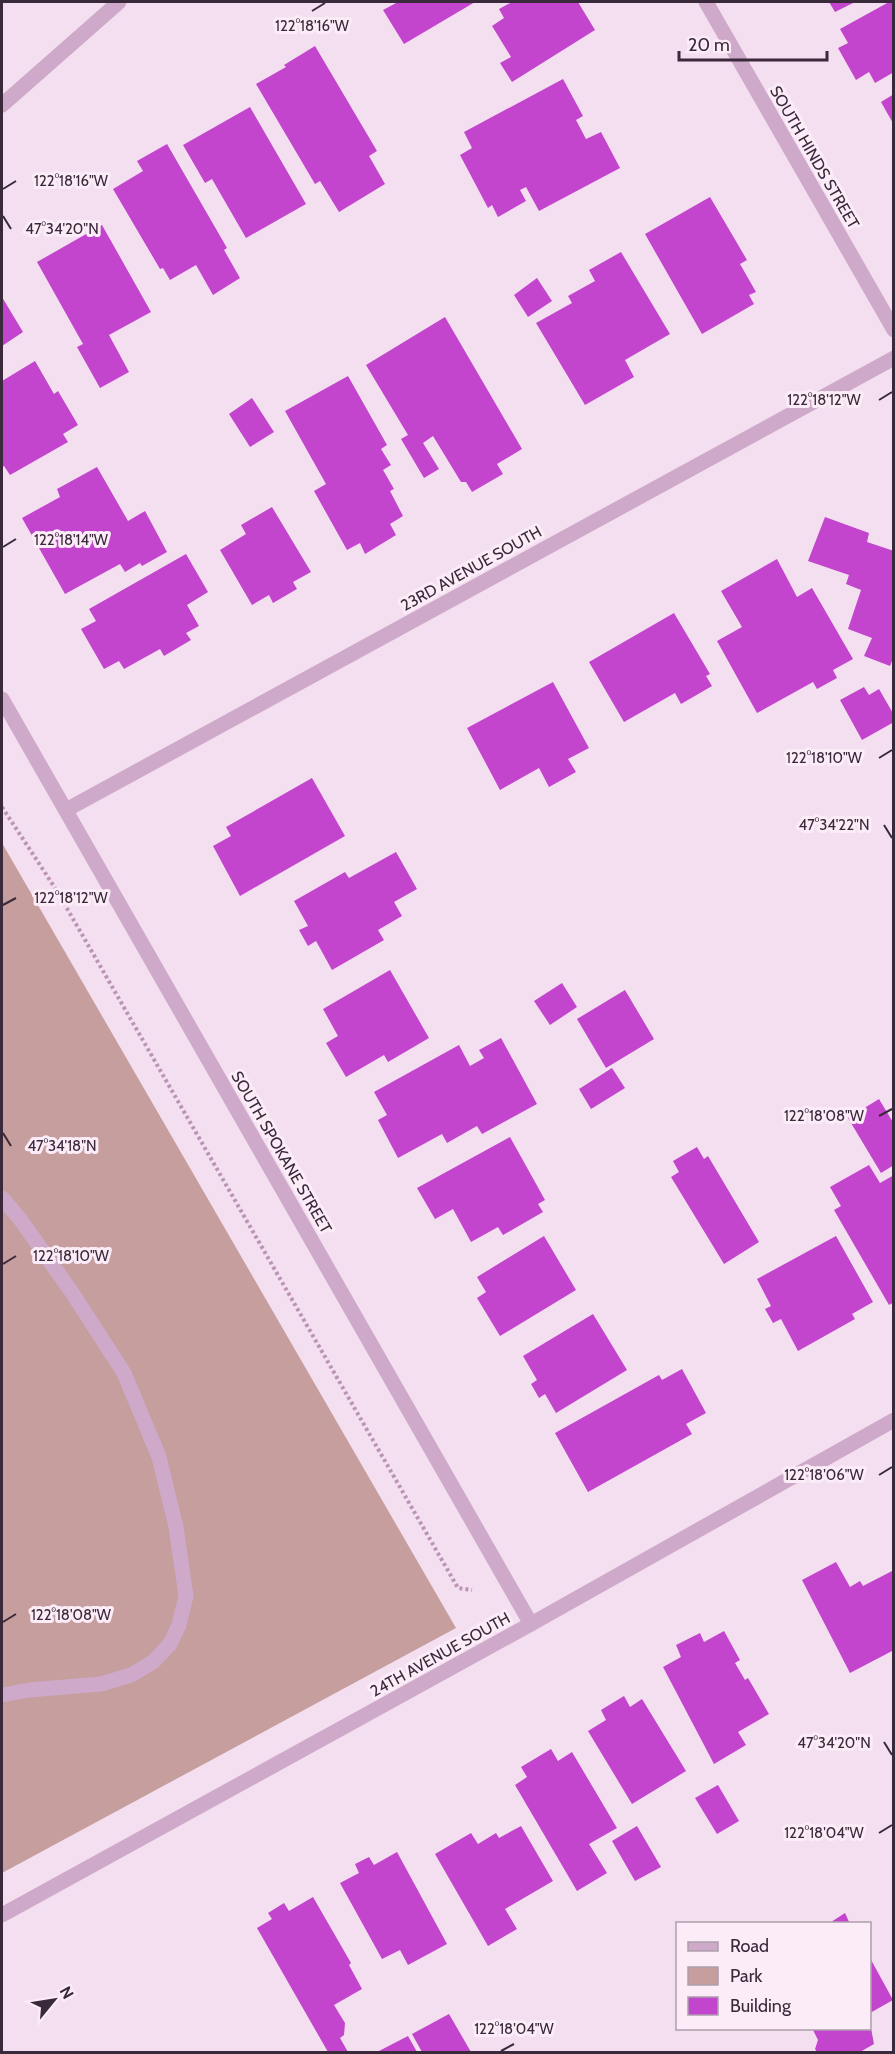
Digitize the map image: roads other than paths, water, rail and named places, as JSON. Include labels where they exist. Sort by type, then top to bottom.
[{"type":"street","points":[[2,105],[119,2]]},
{"type":"street","name":"SOUTH HINDS STREET","points":[[706,2],[894,330]]},
{"type":"street","name":"23RD AVENUE SOUTH","points":[[66,810],[894,358]]},
{"type":"street","name":"SOUTH SPOKANE STREET","points":[[2,699],[531,1624]]},
{"type":"street","points":[[2,1198],[74,1294],[124,1374],[159,1457],[176,1527],[186,1596],[179,1625],[170,1644],[153,1662],[131,1674],[101,1683],[29,1689],[2,1695]]},
{"type":"street","name":"24TH AVENUE SOUTH","points":[[2,1915],[531,1624],[894,1420]]}]
